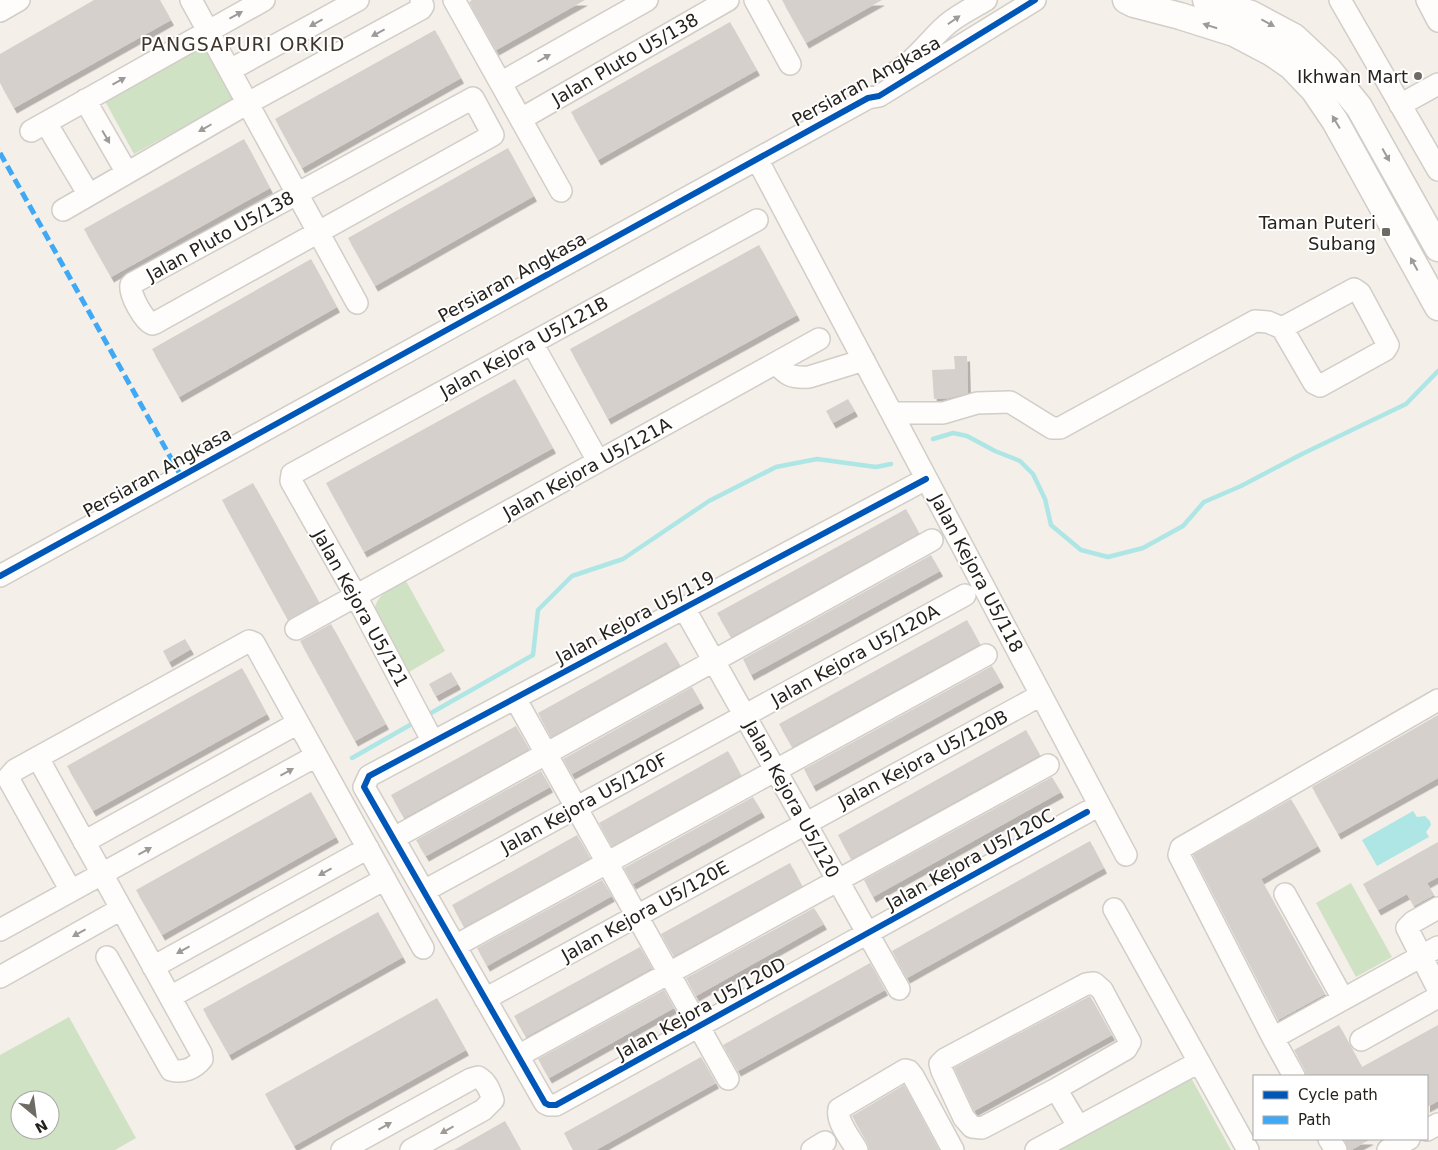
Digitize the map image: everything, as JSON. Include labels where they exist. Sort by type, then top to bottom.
[{"type":"main road","points":[[1126,0],[1234,34],[1272,53],[1291,66],[1314,90],[1335,121],[1438,307]]},
{"type":"main road","points":[[1206,0],[1251,14],[1294,37],[1328,69],[1359,107],[1438,248]]},
{"type":"street","points":[[0,11],[19,0]]},
{"type":"street","points":[[191,0],[357,303]]},
{"type":"street","points":[[88,195],[39,127],[264,0]]},
{"type":"street","points":[[230,70],[358,0]]},
{"type":"street","points":[[63,210],[248,103],[421,9],[424,6],[421,0]]},
{"type":"street","points":[[454,0],[502,82],[561,192]]},
{"type":"street","points":[[502,82],[647,0]]},
{"type":"street","name":"Jalan Pluto U5/138","points":[[521,119],[728,0]]},
{"type":"street","points":[[755,0],[790,64]]},
{"type":"street","name":"Persiaran Angkasa","points":[[868,98],[872,87],[907,66],[944,28],[956,18],[986,0]]},
{"type":"street","name":"Persiaran Angkasa","points":[[0,576],[868,98],[878,96],[1035,0]]},
{"type":"street","points":[[1340,0],[1438,170]]},
{"type":"street","points":[[1426,0],[1438,21]]},
{"type":"street","points":[[1400,105],[1438,84]]},
{"type":"street","name":"Jalan Pluto U5/138","points":[[473,98],[492,134],[318,231],[155,324],[146,321],[131,292],[131,285],[133,283],[473,98]]},
{"type":"street","points":[[85,100],[127,173]]},
{"type":"street","name":"Jalan Kejora U5/118","points":[[757,159],[1126,855]]},
{"type":"street","name":"Jalan Kejora U5/121B","points":[[292,474],[757,220]]},
{"type":"street","points":[[892,414],[943,412],[977,403],[1010,402],[1052,428],[1060,428],[1255,321],[1261,320],[1282,328],[1314,383],[1320,386],[1384,350],[1388,345],[1360,292],[1354,289],[1282,328]]},
{"type":"street","name":"Jalan Kejora U5/121A","points":[[296,629],[819,340]]},
{"type":"street","points":[[532,343],[598,461]]},
{"type":"street","points":[[776,363],[785,374],[809,377],[864,360]]},
{"type":"street","name":"Jalan Kejora U5/121","points":[[292,474],[291,481],[356,596],[433,742]]},
{"type":"street","name":"Jalan Kejora U5/119","points":[[394,838],[364,787],[369,776],[926,479]]},
{"type":"street","points":[[932,540],[394,838],[518,1056],[1048,765]]},
{"type":"street","name":"Jalan Kejora U5/120A","points":[[744,715],[965,595]]},
{"type":"street","name":"Jalan Kejora U5/120","points":[[684,608],[899,989]]},
{"type":"street","points":[[70,891],[8,778],[15,770],[241,643],[249,641],[254,643],[423,948]]},
{"type":"street","points":[[455,946],[986,655]]},
{"type":"street","name":"Jalan Kejora U5/120B","points":[[805,823],[1042,696]]},
{"type":"street","points":[[515,698],[728,1079]]},
{"type":"street","points":[[1293,1075],[1179,855],[1181,848],[1438,700]]},
{"type":"street","name":"Jalan Kejora U5/120F","points":[[424,891],[744,715]]},
{"type":"street","points":[[84,842],[298,723]]},
{"type":"street","points":[[0,930],[316,756]]},
{"type":"street","points":[[38,758],[201,1053],[202,1059],[198,1065],[181,1072],[171,1070],[107,957]]},
{"type":"street","name":"Jalan Kejora U5/120C","points":[[867,933],[1087,812]]},
{"type":"street","name":"Jalan Kejora U5/120E","points":[[485,999],[805,823]]},
{"type":"street","points":[[153,967],[368,848]]},
{"type":"street","points":[[170,997],[385,879]]},
{"type":"street","points":[[1286,894],[1343,1000]]},
{"type":"street","points":[[1438,908],[1413,922],[1407,928],[1430,951],[1438,989]]},
{"type":"street","points":[[0,976],[121,909]]},
{"type":"street","points":[[1114,909],[1248,1150]]},
{"type":"street","name":"Jalan Kejora U5/120D","points":[[518,1056],[545,1103],[556,1105],[867,933]]},
{"type":"street","points":[[1273,1038],[1430,951]]},
{"type":"street","points":[[1094,983],[1102,990],[1130,1042],[1126,1049],[1056,1089],[982,1128],[972,1127],[964,1118],[940,1064],[945,1059],[1086,984],[1094,983]]},
{"type":"street","points":[[1361,1040],[1438,997]]},
{"type":"street","points":[[1036,1150],[1199,1062]]},
{"type":"street","points":[[858,1150],[841,1121],[838,1114],[839,1109],[905,1070],[909,1071],[913,1076],[954,1150]]},
{"type":"street","points":[[342,1150],[471,1078],[478,1077],[482,1080],[490,1090],[492,1100],[483,1110],[411,1150]]},
{"type":"street","points":[[1056,1089],[1078,1126]]},
{"type":"street","points":[[1388,1150],[1407,1140]]},
{"type":"green space","points":[[209,43],[239,96],[134,154],[105,101]]},
{"type":"green space","points":[[406,581],[445,651],[409,672],[375,612],[377,601],[385,593]]},
{"type":"green space","points":[[1351,883],[1392,957],[1356,977],[1316,903]]},
{"type":"green space","points":[[69,1017],[136,1138],[115,1150],[0,1150],[0,1055]]},
{"type":"green space","points":[[1189,1074],[1231,1150],[1050,1150]]},
{"type":"water","points":[[1413,811],[1417,817],[1425,816],[1430,821],[1431,825],[1426,832],[1429,837],[1377,866],[1362,840]]},
{"type":"building","points":[[94,0],[160,0],[171,20],[14,108],[0,83],[0,54]]},
{"type":"building","points":[[472,0],[585,0],[496,50],[469,2]]},
{"type":"building","points":[[782,0],[882,0],[806,43]]},
{"type":"building","points":[[730,22],[757,70],[598,160],[571,112]]},
{"type":"building","points":[[435,30],[461,78],[302,168],[275,119]]},
{"type":"building","points":[[244,139],[270,188],[111,277],[84,229]]},
{"type":"building","points":[[508,148],[534,196],[375,286],[348,238]]},
{"type":"building","points":[[759,245],[797,315],[608,419],[570,349]]},
{"type":"building","points":[[311,259],[337,307],[179,397],[152,349]]},
{"type":"building","points":[[954,356],[967,356],[968,393],[949,398],[934,399],[932,370],[955,369]]},
{"type":"building","points":[[515,379],[553,448],[364,552],[326,483]]},
{"type":"building","points":[[848,399],[855,411],[833,423],[826,411]]},
{"type":"building","points":[[253,483],[319,602],[288,620],[222,500]]},
{"type":"building","points":[[906,509],[919,533],[731,637],[717,613]]},
{"type":"building","points":[[931,555],[940,571],[751,675],[743,659]]},
{"type":"building","points":[[967,620],[980,644],[792,747],[779,724]]},
{"type":"building","points":[[331,624],[386,724],[355,741],[300,641]]},
{"type":"building","points":[[185,639],[191,649],[169,662],[163,651]]},
{"type":"building","points":[[666,642],[680,665],[551,737],[538,713]]},
{"type":"building","points":[[992,666],[1001,682],[813,786],[804,769]]},
{"type":"building","points":[[242,668],[267,714],[93,811],[67,766]]},
{"type":"building","points":[[451,672],[458,684],[436,696],[429,684]]},
{"type":"building","points":[[692,687],[701,703],[572,774],[563,759]]},
{"type":"building","points":[[1438,715],[1438,778],[1338,834],[1312,787]]},
{"type":"building","points":[[516,726],[529,749],[404,818],[391,795]]},
{"type":"building","points":[[1026,730],[1040,755],[851,859],[838,835]]},
{"type":"building","points":[[728,751],[741,775],[612,846],[599,823]]},
{"type":"building","points":[[541,771],[550,787],[426,856],[416,840]]},
{"type":"building","points":[[1052,777],[1061,792],[873,897],[864,880]]},
{"type":"building","points":[[311,792],[336,837],[162,935],[136,890]]},
{"type":"building","points":[[753,797],[762,812],[633,884],[624,868]]},
{"type":"building","points":[[1291,799],[1318,846],[1261,879],[1325,994],[1278,1020],[1193,855]]},
{"type":"building","points":[[577,835],[590,858],[464,927],[452,905]]},
{"type":"building","points":[[1090,841],[1104,868],[907,978],[892,951]]},
{"type":"building","points":[[1438,842],[1438,877],[1427,883],[1434,895],[1414,906],[1407,894],[1378,910],[1363,884]]},
{"type":"building","points":[[790,863],[802,886],[674,956],[661,934]]},
{"type":"building","points":[[602,880],[612,896],[487,966],[477,948]]},
{"type":"building","points":[[814,908],[824,924],[696,996],[686,978]]},
{"type":"building","points":[[378,912],[403,957],[229,1055],[203,1009]]},
{"type":"building","points":[[640,947],[652,968],[526,1037],[514,1016]]},
{"type":"building","points":[[870,963],[885,990],[738,1071],[723,1045]]},
{"type":"building","points":[[664,990],[674,1008],[549,1078],[538,1059]]},
{"type":"building","points":[[1090,996],[1112,1035],[974,1111],[954,1068]]},
{"type":"building","points":[[437,998],[466,1050],[294,1146],[265,1094]]},
{"type":"building","points":[[1339,1025],[1362,1067],[1438,1025],[1438,1101],[1428,1106],[1428,1075],[1306,1075],[1294,1050]]},
{"type":"building","points":[[701,1057],[716,1083],[596,1150],[573,1150],[564,1133]]},
{"type":"building","points":[[904,1085],[939,1150],[869,1150],[868,1144],[852,1116]]},
{"type":"building","points":[[505,1121],[521,1150],[454,1150]]},
{"type":"building","points":[[1344,1140],[1369,1140],[1351,1150],[1348,1150]]},
{"type":"waterway","points":[[933,439],[953,433],[967,436],[995,451],[1020,461],[1033,474],[1045,499],[1051,525],[1081,550],[1108,557],[1143,548],[1183,526],[1204,502],[1241,486],[1302,454],[1406,404],[1438,371]]},
{"type":"waterway","points":[[431,713],[533,655],[538,610],[572,576],[623,559],[709,501],[776,467],[817,459],[876,467],[891,464]]},
{"type":"waterway","points":[[352,758],[410,725]]},
{"type":"marked path","points":[[0,153],[181,476]]},
{"type":"cycle path","points":[[0,576],[868,98],[879,96],[1035,0]]},
{"type":"cycle path","points":[[926,479],[369,776],[364,787],[545,1103],[549,1105],[556,1105],[1087,812]]},
{"type":"place","name":"Ikhwan Mart","points":[[1418,76]]},
{"type":"place","name":"Taman Puteri Subang","points":[[1386,232]]},
{"type":"district","name":"PANGSAPURI ORKID","points":[[243,44]]}]
